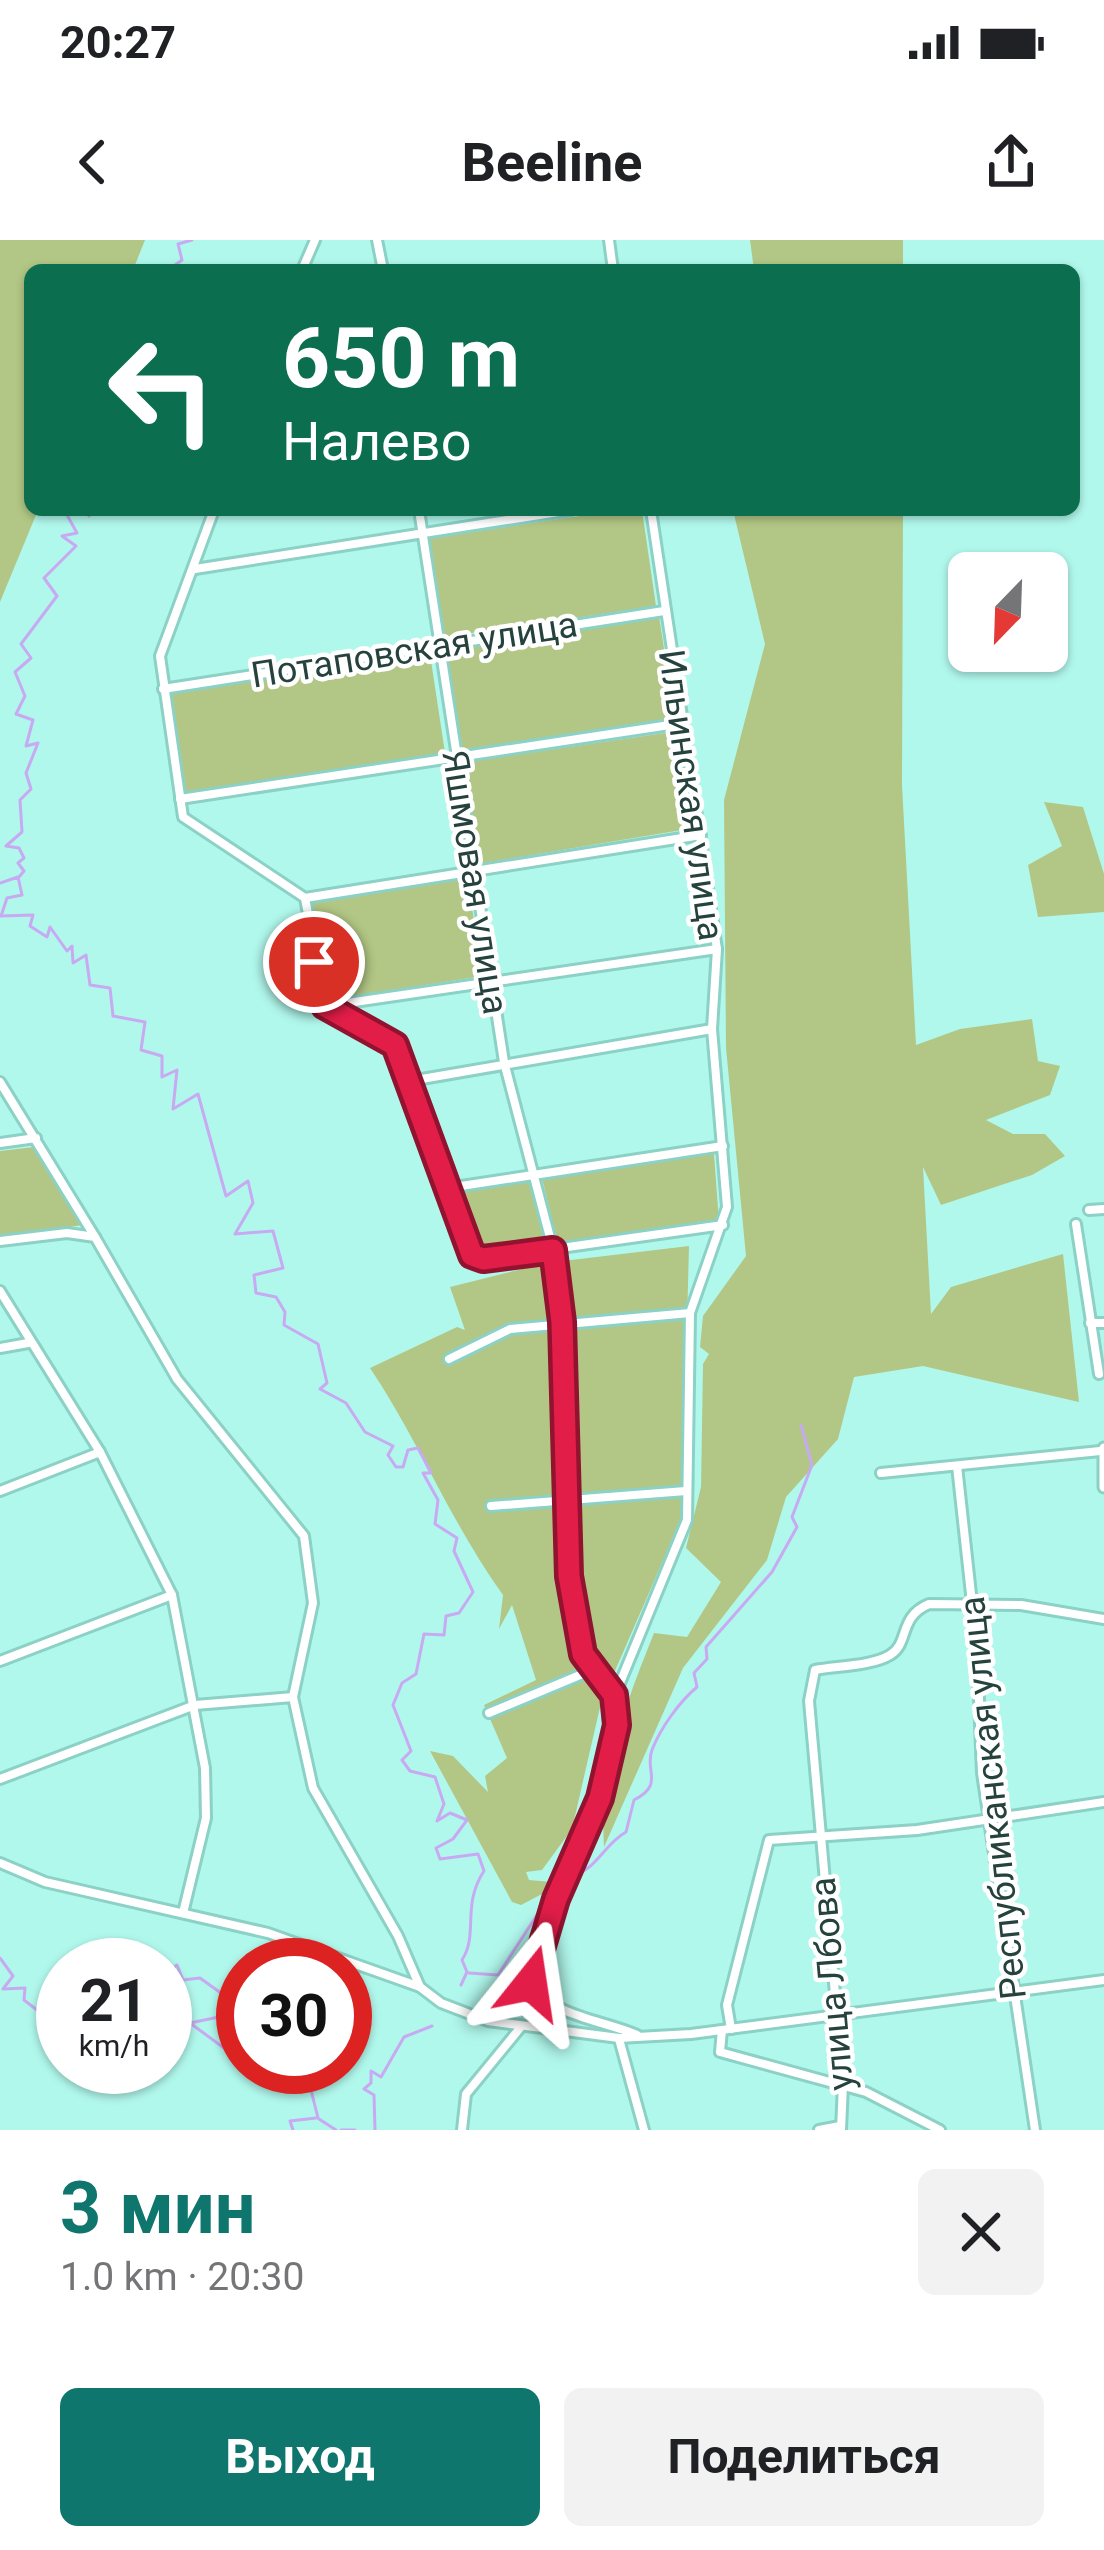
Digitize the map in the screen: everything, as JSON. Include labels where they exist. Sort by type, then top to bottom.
[{"type":"street","points":[[212,516],[160,656],[180,799],[191,825],[304,898],[701,835]]},
{"type":"street","name":"Яшмовая улица","points":[[419,516],[504,1062],[553,1250],[562,1322],[566,1499],[578,1636],[592,1670]]},
{"type":"street","points":[[195,569],[533,516]]},
{"type":"street","name":"Ильинская улица","points":[[652,516],[717,949],[712,1029],[725,1225]]},
{"type":"street","name":"Потаповская улица","points":[[164,689],[664,610]]},
{"type":"street","points":[[180,799],[682,723]]},
{"type":"street","points":[[304,898],[325,1006],[395,1045],[472,1255],[483,1259],[725,1225],[690,1313],[687,1520],[614,1695],[617,1725],[610,1764],[556,1899],[531,1983],[539,1996],[569,2013],[638,2036]]},
{"type":"street","points":[[325,1006],[717,949]]},
{"type":"street","points":[[410,1082],[712,1029]]},
{"type":"street","points":[[0,1082],[177,1379],[304,1536],[314,1603],[292,1697],[313,1788],[398,1936],[420,1988]]},
{"type":"street","points":[[0,1143],[36,1138]]},
{"type":"street","points":[[448,1188],[723,1146]]},
{"type":"street","points":[[1089,1210],[1104,1209]]},
{"type":"street","points":[[1076,1224],[1099,1374]]},
{"type":"street","points":[[0,1241],[67,1233],[95,1237]]},
{"type":"street","points":[[0,1291],[100,1452],[172,1595],[195,1705],[206,1817],[182,1913]]},
{"type":"street","points":[[449,1359],[510,1329],[690,1313]]},
{"type":"street","points":[[1090,1323],[1104,1324]]},
{"type":"street","points":[[0,1348],[28,1342]]},
{"type":"street","points":[[881,1473],[1102,1449],[1104,1486]]},
{"type":"street","points":[[0,1491],[100,1452]]},
{"type":"street","name":"Республиканская улица","points":[[957,1466],[989,1819],[1035,2130]]},
{"type":"street","points":[[491,1506],[686,1491]]},
{"type":"street","points":[[0,1661],[172,1595]]},
{"type":"street","name":"улица Лбова","points":[[840,2128],[843,2084],[808,1701],[814,1670],[888,1657],[898,1648],[904,1625],[928,1604],[970,1605]]},
{"type":"street","points":[[970,1605],[1021,1605],[1104,1619]]},
{"type":"street","points":[[488,1714],[592,1670],[614,1695]]},
{"type":"street","points":[[0,1779],[195,1705],[292,1697]]},
{"type":"street","points":[[940,2130],[843,2084],[720,2052],[727,2005],[769,1840],[989,1819],[1104,1802]]},
{"type":"street","points":[[0,1863],[45,1882],[268,1933],[420,1988],[462,2014],[521,2027],[619,2038],[726,2030],[1104,1980]]},
{"type":"street","points":[[461,2130],[466,2094],[521,2027]]},
{"type":"street","points":[[619,2038],[644,2130]]},
{"type":"street","points":[[819,2130],[840,2128]]},
{"type":"green space","points":[[0,240],[145,240],[135,264],[24,264],[24,516],[36,516],[0,602]]},
{"type":"green space","points":[[750,240],[903,240],[903,264],[753,264]]},
{"type":"green space","points":[[580,516],[643,516],[656,606],[444,637],[429,538]]},
{"type":"green space","points":[[734,516],[903,516],[902,785],[916,1045],[960,1029],[1032,1019],[1038,1061],[1060,1066],[1050,1095],[986,1120],[1013,1134],[1045,1134],[1065,1156],[1032,1175],[941,1205],[923,1167],[931,1314],[951,1287],[1063,1254],[1079,1402],[923,1366],[854,1377],[838,1439],[786,1497],[767,1560],[683,1668],[604,1847],[611,1764],[654,1633],[687,1637],[721,1582],[686,1548],[701,1487],[703,1364],[709,1354],[700,1347],[703,1316],[746,1256],[726,1048],[724,800],[765,644]]},
{"type":"green space","points":[[659,616],[675,720],[462,752],[446,649]]},
{"type":"green space","points":[[430,654],[445,753],[186,792],[171,693]]},
{"type":"green space","points":[[679,731],[694,828],[478,864],[464,762]]},
{"type":"green space","points":[[1044,802],[1083,807],[1104,874],[1104,912],[1038,917],[1028,865],[1062,846]]},
{"type":"green space","points":[[467,877],[483,976],[328,1000],[312,901]]},
{"type":"green space","points":[[34,1147],[83,1225],[0,1237],[0,1151]]},
{"type":"green space","points":[[714,1154],[719,1221],[558,1245],[542,1178]]},
{"type":"green space","points":[[529,1179],[545,1245],[478,1252],[456,1190]]},
{"type":"green space","points":[[689,1246],[682,1517],[601,1703],[572,1829],[542,1870],[526,1872],[529,1880],[563,1883],[521,1905],[512,1902],[430,1751],[453,1756],[488,1792],[485,1776],[507,1758],[484,1705],[536,1680],[512,1605],[499,1629],[503,1595],[370,1368],[457,1327],[465,1330],[450,1287],[546,1263]]},
{"type":"waterway","points":[[176,264],[182,260],[178,244],[192,240]]},
{"type":"waterway","points":[[19,877],[24,871],[18,863],[24,858],[19,848],[6,846],[22,832],[20,800],[31,789],[26,773],[38,743],[26,746],[33,720],[16,714],[25,696],[15,672],[31,658],[21,644],[57,596],[44,578],[76,546],[62,536],[77,533],[68,516]]},
{"type":"waterway","points":[[0,883],[18,877],[22,895],[7,898],[1,916],[33,915],[30,926],[47,937],[50,927],[67,951],[72,946],[73,963],[86,955],[90,985],[110,988],[113,1016],[145,1022],[141,1050],[162,1056],[162,1077],[177,1070],[173,1109],[198,1094],[226,1196],[248,1181],[253,1203],[235,1234],[273,1231],[283,1268],[254,1275],[256,1293],[276,1297],[285,1312],[284,1325],[318,1344],[327,1383],[320,1389],[346,1403],[365,1432],[393,1446],[388,1455],[396,1467],[403,1467],[408,1450],[418,1448],[431,1473],[423,1473],[438,1500],[435,1524],[457,1538],[454,1551],[473,1592],[459,1613],[446,1616],[444,1635],[424,1634],[416,1674],[402,1683],[393,1705],[411,1751],[402,1760],[410,1771],[435,1777],[444,1804],[437,1821],[450,1813],[467,1820],[453,1839],[436,1848],[440,1859],[478,1854],[484,1871],[473,1896],[462,1960],[467,1972],[461,1985]]},
{"type":"waterway","points":[[552,1922],[577,1874],[626,1832],[634,1800],[651,1783],[655,1742],[697,1687],[694,1673],[707,1659],[706,1647],[772,1572],[797,1527],[792,1517],[812,1465],[801,1425]]},
{"type":"waterway","points":[[469,1973],[498,1975],[537,1915]]},
{"type":"waterway","points":[[0,1958],[13,1976],[3,1989],[25,1988],[24,2000],[36,2009]]},
{"type":"waterway","points":[[192,1979],[200,1978],[216,1990]]},
{"type":"waterway","points":[[216,2018],[190,2023],[216,2042]]},
{"type":"waterway","points":[[375,2130],[374,2095],[364,2089],[371,2083],[371,2071],[381,2077],[404,2037],[432,2026]]},
{"type":"waterway","points":[[312,2094],[318,2118]]},
{"type":"waterway","points":[[293,2130],[290,2121],[316,2118]]},
{"type":"waterway","points":[[319,2119],[336,2130]]},
{"type":"waterway","points":[[341,2130],[355,2130]]},
{"type":"route","points":[[314,962],[325,1006],[395,1045],[472,1255],[483,1259],[553,1250],[562,1322],[569,1576],[583,1654],[614,1695],[617,1725],[600,1798],[556,1899],[532,1965],[531,1983]]}]
